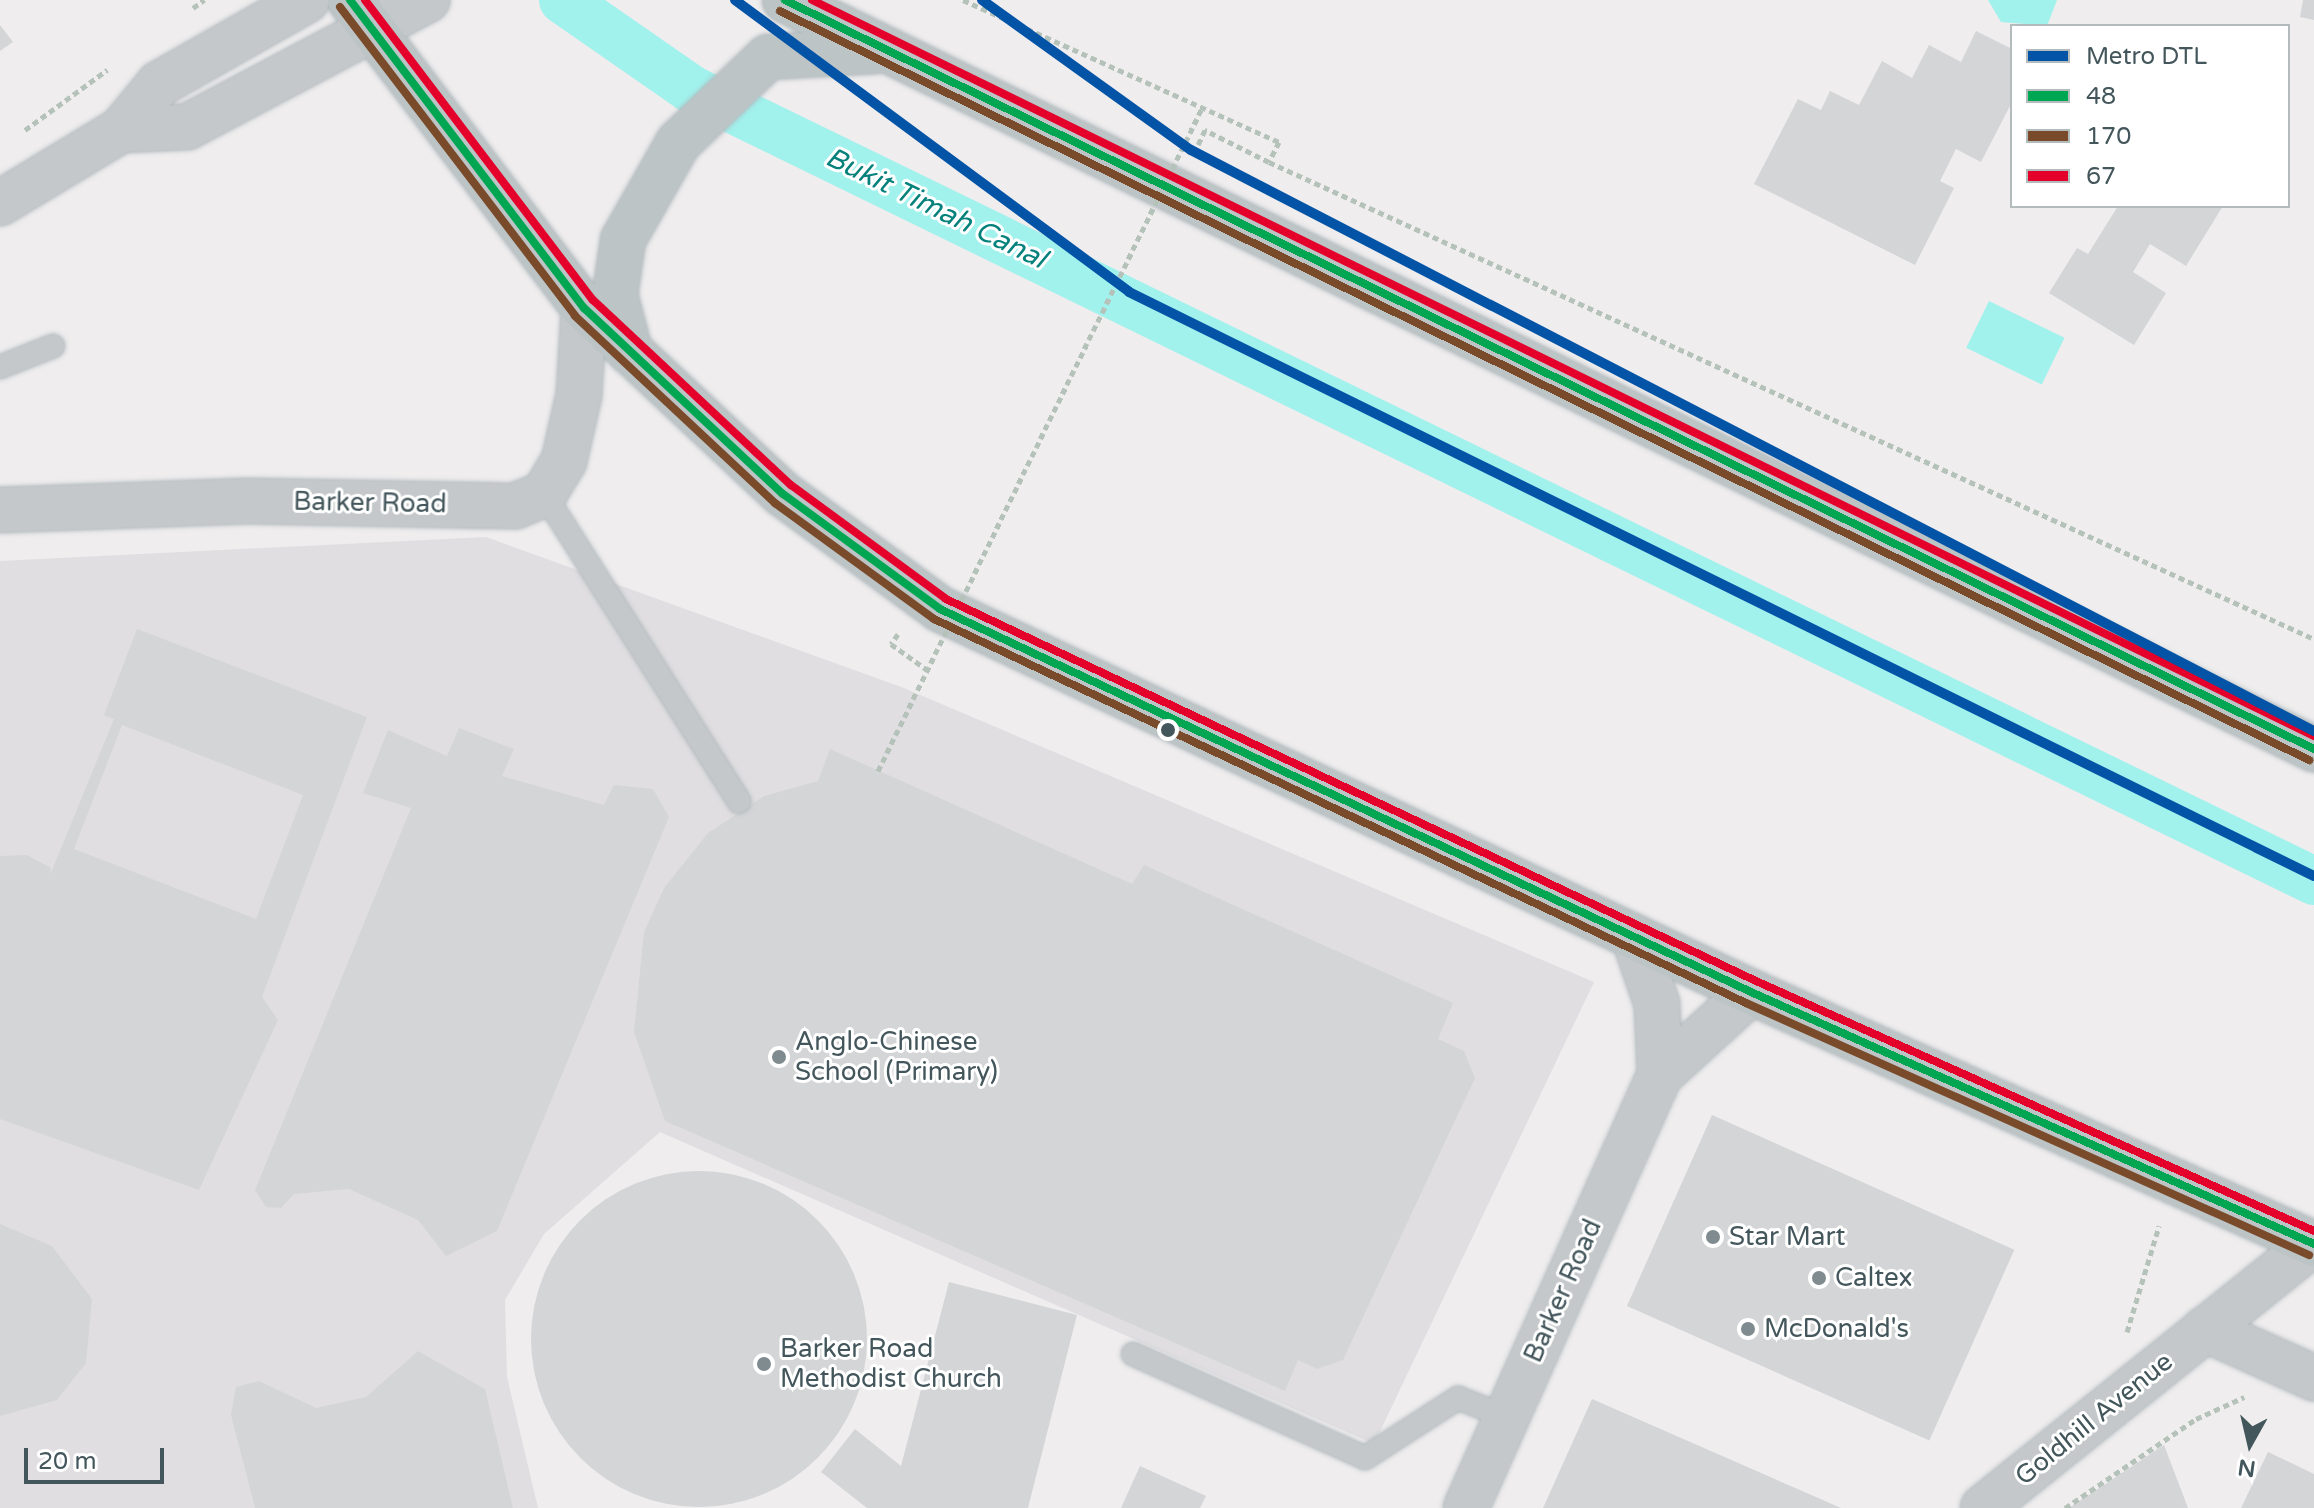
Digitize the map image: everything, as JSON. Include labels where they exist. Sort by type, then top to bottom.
[{"type":"highway","points":[[785,0],[2314,749]]},
{"type":"highway","points":[[360,14],[584,308],[783,494],[940,609],[1751,992],[2313,1244]]},
{"type":"highway","points":[[631,354],[615,295],[623,240],[678,143],[768,57],[889,51]]},
{"type":"street","points":[[0,203],[121,130],[159,84],[307,0]]},
{"type":"street","points":[[121,130],[187,127],[360,14],[427,0]]},
{"type":"street","points":[[544,494],[564,461],[579,395],[584,308]]},
{"type":"street","name":"Barker Road","points":[[0,510],[248,501],[515,506],[544,494]]},
{"type":"street","name":"Barker Road","points":[[1634,937],[1657,1004],[1660,1075]]},
{"type":"street","name":"Barker Road","points":[[1466,1508],[1660,1075],[1751,992]]},
{"type":"street","name":"Goldhill Avenue","points":[[1983,1508],[2313,1244]]},
{"type":"street","points":[[2205,1329],[2310,1376]]},
{"type":"lane","points":[[0,367],[53,346]]},
{"type":"lane","points":[[544,494],[739,801]]},
{"type":"lane","points":[[1133,1354],[1365,1458],[1458,1398],[1507,1417]]},
{"type":"path","points":[[180,18],[204,0]]},
{"type":"path","points":[[963,0],[1279,142],[1269,162]]},
{"type":"path","points":[[11,139],[119,62]]},
{"type":"path","points":[[878,771],[1203,106]]},
{"type":"path","points":[[1205,130],[2314,639]]},
{"type":"path","points":[[2065,1508],[2196,1419],[2310,1376]]},
{"type":"shaded area","name":"Anglo-Chinese School (Primary)","points":[[486,537],[904,688],[1594,982],[1374,1444],[660,1132],[544,1234],[505,1300],[507,1377],[538,1508],[0,1508],[0,561]]},
{"type":"water","points":[[1988,0],[2057,0],[2048,24],[2001,22]]},
{"type":"water","points":[[1989,301],[2064,338],[2042,385],[1966,348]]},
{"type":"building","points":[[2303,0],[2314,0],[2314,20],[2300,17]]},
{"type":"building","points":[[0,25],[13,42],[0,51]]},
{"type":"building","points":[[1976,31],[2010,48],[2010,106],[1981,162],[1956,149],[1940,181],[1954,188],[1915,265],[1754,184],[1798,99],[1821,110],[1830,91],[1859,105],[1882,61],[1912,78],[1929,45],[1961,62]]},
{"type":"building","points":[[2117,208],[2222,208],[2186,266],[2150,244],[2133,272],[2166,293],[2134,345],[2049,293],[2077,248],[2088,254]]},
{"type":"building","points":[[137,629],[367,717],[262,997],[278,1020],[199,1190],[0,1119],[0,856],[27,855],[51,868],[50,875],[114,719],[104,715]],"holes":[[[122,725],[303,795],[256,919],[74,849]]]},
{"type":"building","points":[[459,728],[514,749],[502,776],[604,805],[614,785],[653,789],[669,817],[497,1231],[446,1256],[418,1220],[349,1189],[294,1194],[281,1208],[266,1207],[255,1190],[411,808],[363,793],[388,730],[447,756]]},
{"type":"building","points":[[830,749],[1132,884],[1144,865],[1453,1003],[1438,1039],[1464,1051],[1475,1078],[1343,1360],[1317,1369],[1298,1360],[1285,1391],[665,1121],[634,1032],[644,932],[664,888],[708,833],[764,796],[818,781]]},
{"type":"building","name":"Caltex","points":[[1712,1115],[2014,1250],[1929,1441],[1627,1306]]},
{"type":"building","points":[[699,1171],[732,1174],[763,1184],[792,1199],[818,1220],[839,1246],[854,1275],[864,1306],[867,1339],[864,1372],[854,1403],[839,1432],[818,1458],[792,1479],[763,1494],[732,1504],[699,1507],[666,1504],[635,1494],[606,1479],[580,1458],[559,1432],[544,1403],[534,1372],[531,1339],[534,1306],[544,1275],[559,1246],[580,1220],[606,1199],[635,1184],[666,1174]]},
{"type":"building","points":[[0,1224],[52,1246],[92,1299],[86,1363],[57,1400],[0,1416]]},
{"type":"building","points":[[949,1282],[1077,1315],[1028,1508],[867,1508],[821,1472],[855,1429],[901,1466]]},
{"type":"building","points":[[418,1351],[485,1389],[513,1508],[255,1508],[231,1415],[236,1387],[259,1381],[316,1408],[366,1397]]},
{"type":"building","points":[[1592,1399],[1720,1455],[1841,1508],[1543,1508]]},
{"type":"building","points":[[2164,1445],[2188,1508],[2069,1508],[2110,1481]]},
{"type":"building","points":[[2268,1452],[2314,1474],[2314,1508],[2241,1508]]},
{"type":"building","points":[[1140,1466],[1206,1496],[1200,1508],[1121,1508]]},
{"type":"waterway","name":"Bukit Timah Canal","points":[[563,0],[691,89],[2314,881]]},
{"type":"metro line","name":"DTL","points":[[735,0],[1129,292],[2314,876]]},
{"type":"metro line","name":"DTL","points":[[982,0],[1191,150],[2314,731]]},
{"type":"transit line","name":"48","points":[[350,0],[584,308],[783,494],[940,609],[1751,992],[2314,1244]]},
{"type":"transit line","name":"67","points":[[365,0],[593,300],[791,485],[946,599],[1756,981],[2314,1231]]},
{"type":"transit line","name":"48","points":[[785,0],[2314,749]]},
{"type":"transit line","name":"67","points":[[812,0],[2314,736]]},
{"type":"transit line","name":"170","points":[[340,7],[575,316],[775,503],[934,619],[1746,1003],[2309,1255]]},
{"type":"transit line","name":"170","points":[[780,11],[2309,760]]},
{"type":"place","name":"Anglo-Chinese School (Primary)","points":[[779,1057]]},
{"type":"place","name":"Star Mart","points":[[1713,1237]]},
{"type":"place","name":"Caltex","points":[[1819,1278]]},
{"type":"place","name":"McDonald's","points":[[1748,1329]]},
{"type":"place","name":"Barker Road Methodist Church","points":[[764,1364]]}]
